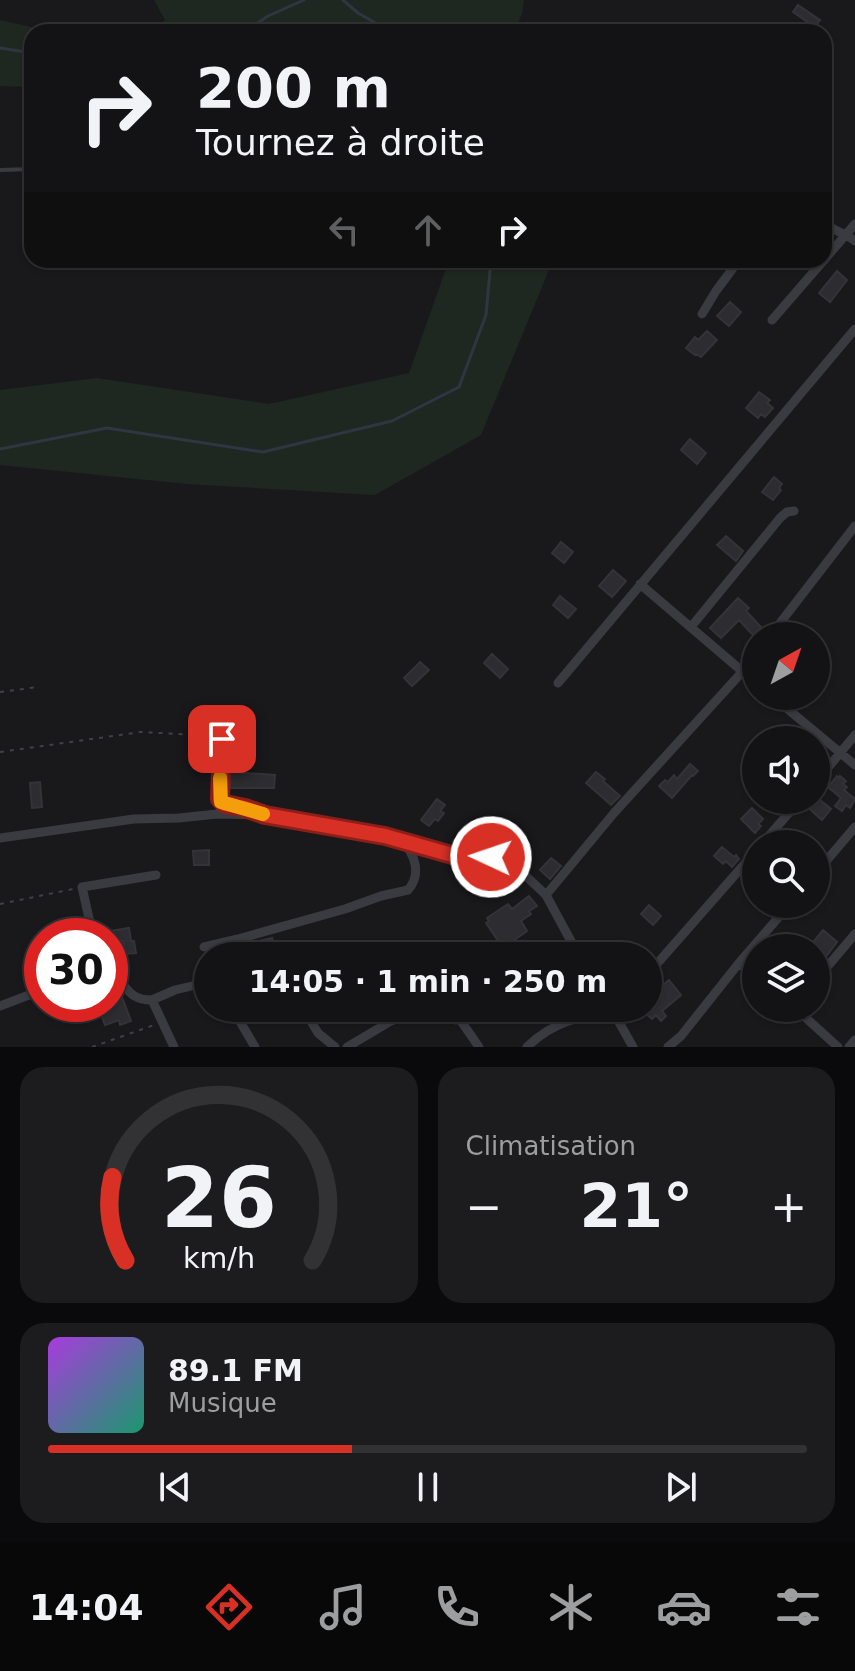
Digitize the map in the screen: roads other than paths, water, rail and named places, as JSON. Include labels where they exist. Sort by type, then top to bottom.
[{"type":"street","points":[[832,253],[851,237],[855,224]]},
{"type":"street","points":[[832,228],[851,237]]},
{"type":"street","points":[[702,314],[734,268]]},
{"type":"street","points":[[772,320],[817,268]]},
{"type":"street","points":[[558,683],[855,329]]},
{"type":"street","points":[[691,627],[774,525],[787,512],[794,511]]},
{"type":"street","points":[[781,622],[855,526]]},
{"type":"street","points":[[640,584],[742,670]]},
{"type":"street","points":[[546,895],[614,813],[742,672]]},
{"type":"street","points":[[789,710],[855,765]]},
{"type":"street","points":[[830,766],[855,735]]},
{"type":"street","points":[[222,739],[221,802],[265,815],[402,840],[466,859],[491,857],[510,861],[546,895],[571,942]]},
{"type":"street","points":[[0,838],[134,819],[217,814],[265,815]]},
{"type":"street","points":[[774,830],[788,814]]},
{"type":"street","points":[[830,856],[855,827]]},
{"type":"street","points":[[225,942],[408,890],[413,883],[416,867],[412,852],[402,840]]},
{"type":"street","points":[[662,958],[742,867]]},
{"type":"street","points":[[89,918],[82,887],[156,875]]},
{"type":"street","points":[[668,1047],[681,1036],[778,918]]},
{"type":"street","points":[[830,963],[855,934]]},
{"type":"street","points":[[128,990],[146,1001],[194,985]]},
{"type":"street","points":[[0,1006],[24,997]]},
{"type":"street","points":[[152,1000],[174,1047]]},
{"type":"street","points":[[240,1022],[255,1047]]},
{"type":"street","points":[[312,1022],[321,1037],[335,1047]]},
{"type":"street","points":[[347,1047],[389,1022]]},
{"type":"street","points":[[459,1022],[463,1025]]},
{"type":"street","points":[[461,1022],[479,1047]]},
{"type":"street","points":[[527,1047],[544,1032],[567,1022]]},
{"type":"street","points":[[620,1022],[633,1047]]},
{"type":"street","points":[[810,1022],[838,1047]]},
{"type":"street","points":[[849,1047],[855,1040]]},
{"type":"lane","points":[[0,170],[24,169]]},
{"type":"waterway","points":[[256,24],[304,0]]},
{"type":"waterway","points":[[343,0],[377,24]]},
{"type":"waterway","points":[[0,48],[24,52]]},
{"type":"waterway","points":[[0,449],[107,428],[263,452],[392,421],[459,387],[486,315],[490,268]]}]
